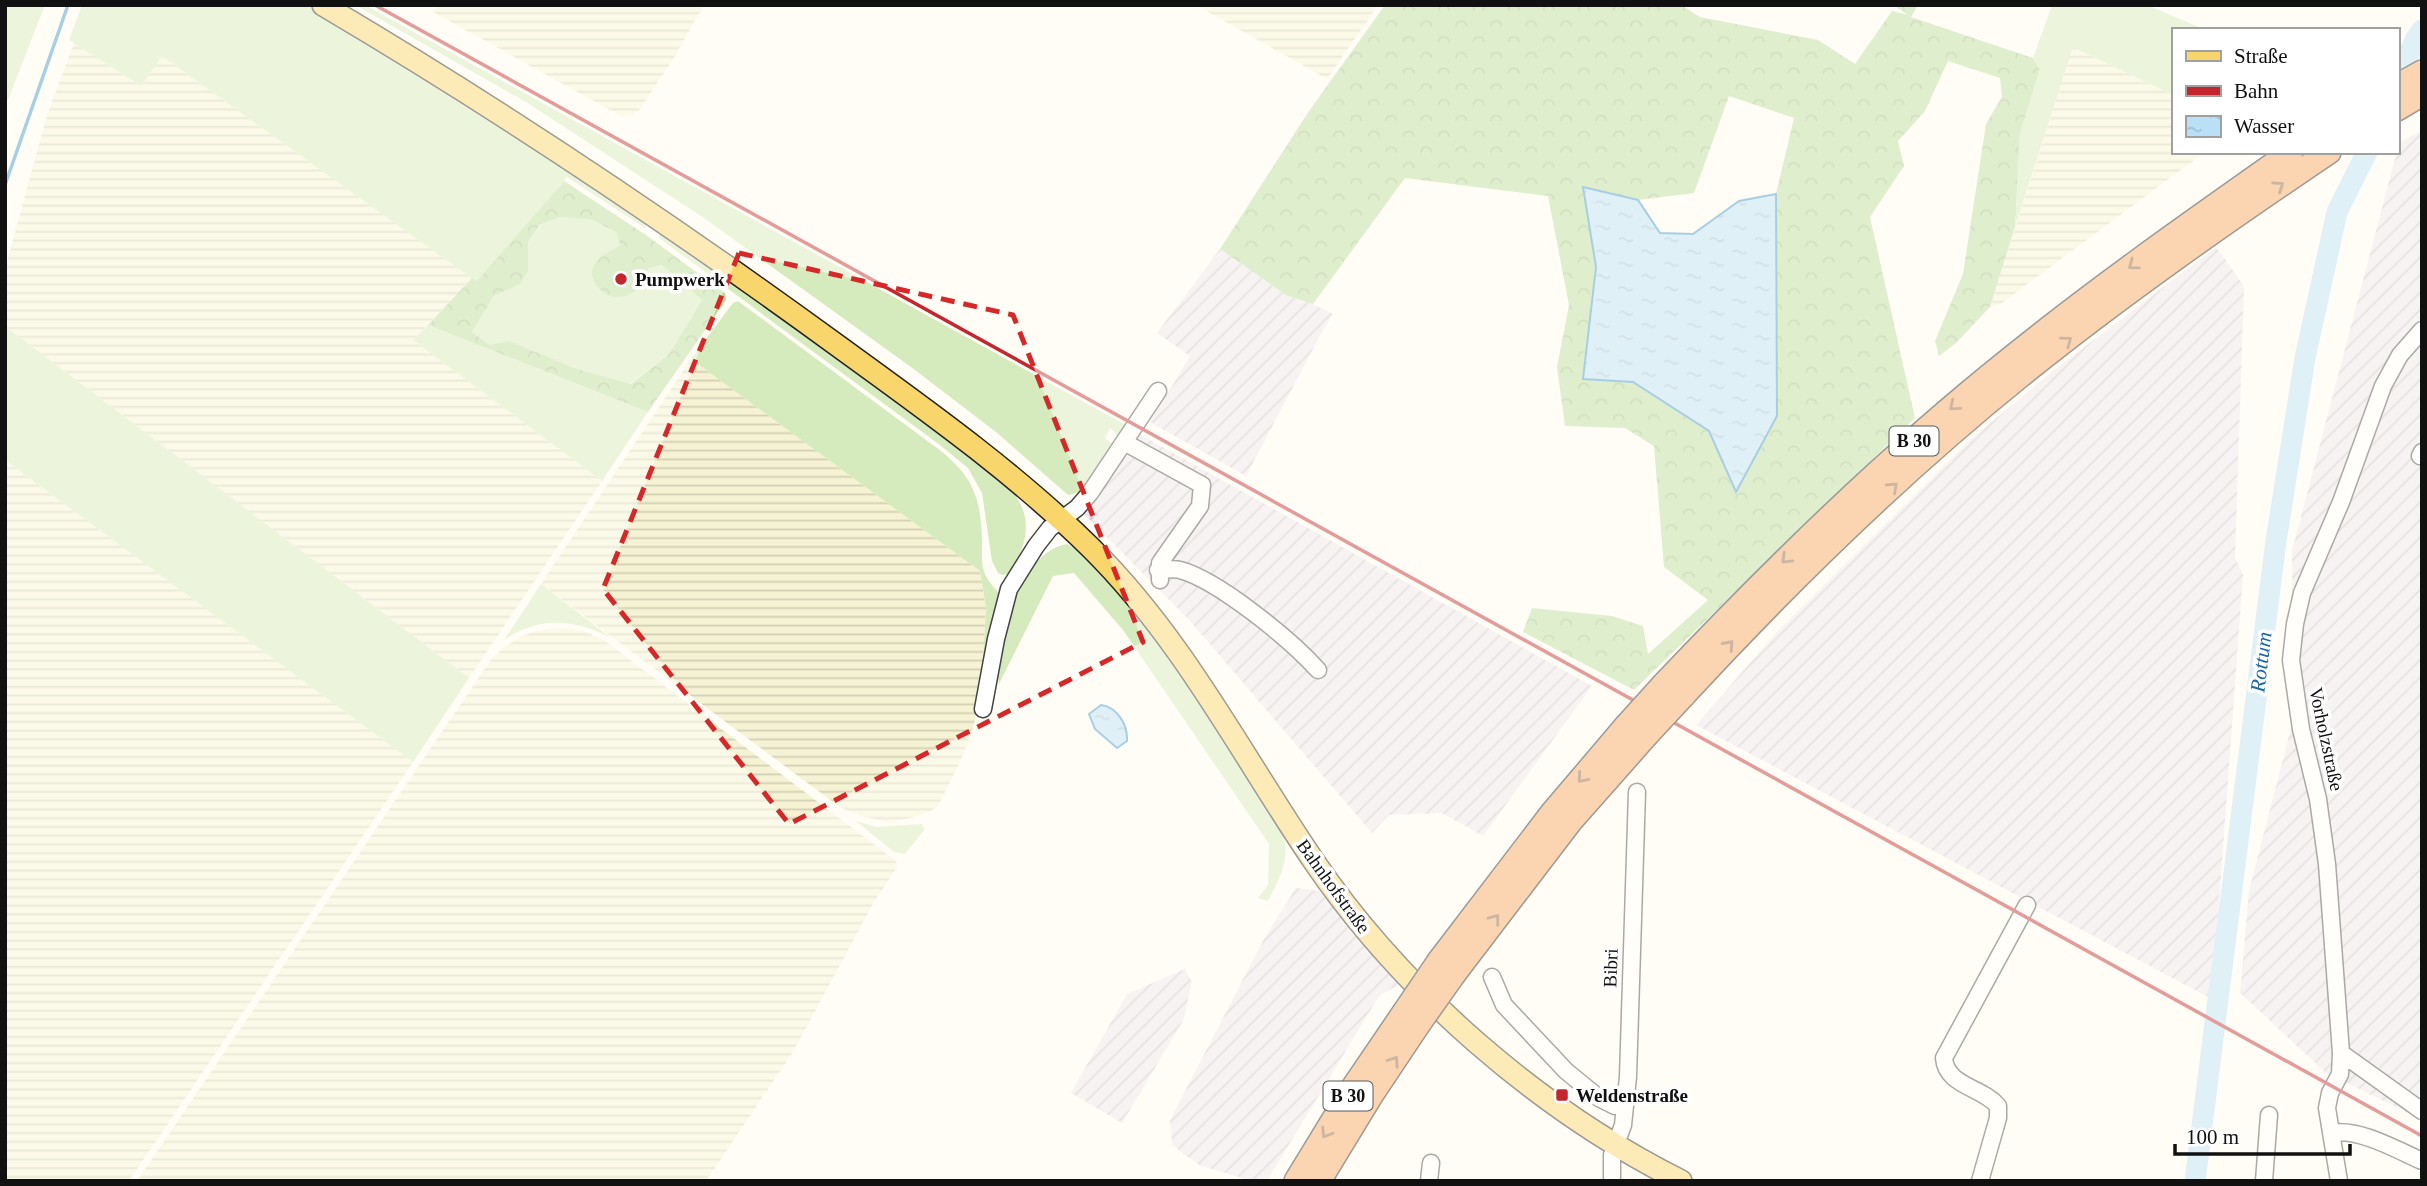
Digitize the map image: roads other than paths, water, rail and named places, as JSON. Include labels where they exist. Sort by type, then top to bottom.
[{"type":"highway","name":"B 30","points":[[1319,1181],[1372,1094],[1411,1020],[1552,813],[1635,732],[1673,690],[1944,441],[2222,213],[2289,154]]},
{"type":"highway","name":"B 30","points":[[2222,213],[2325,154]]},
{"type":"highway","name":"B 30","points":[[1296,1181],[1354,1086],[1411,1020]]},
{"type":"main road","name":"Bahnhofstraße","points":[[323,5],[513,121],[737,272],[938,418],[1061,519],[1116,573],[1182,655],[1311,858],[1371,937],[1409,978],[1497,1061],[1536,1091],[1616,1145],[1681,1181]]},
{"type":"street","name":"Vorholzstraße","points":[[2339,1181],[2327,1108],[2330,1093],[2340,1074],[2341,1054],[2327,864],[2318,799],[2295,697],[2291,660],[2302,593],[2342,502],[2383,386],[2400,355],[2422,330]]},
{"type":"street","points":[[983,709],[996,639],[1009,589],[1035,546],[1083,500],[1158,390]]},
{"type":"street","points":[[1124,442],[1202,485],[1200,506],[1164,556],[1159,575],[1178,569],[1218,589],[1302,653],[1318,670]]},
{"type":"street","name":"Bibri","points":[[1616,1145],[1623,1125],[1625,1106],[1637,792]]},
{"type":"street","points":[[1980,1181],[1998,1118],[1998,1106],[1946,1072],[1944,1058],[2027,905]]},
{"type":"street","points":[[1492,977],[1504,1005],[1566,1071],[1599,1098],[1615,1106],[1625,1106]]},
{"type":"street","points":[[2341,1054],[2422,1111]]},
{"type":"street","points":[[2264,1181],[2269,1115]]},
{"type":"street","points":[[2332,1133],[2343,1131],[2359,1135],[2422,1161]]},
{"type":"street","points":[[1612,1181],[1610,1167],[1616,1145]]},
{"type":"street","points":[[1429,1181],[1431,1163]]},
{"type":"water","points":[[1583,187],[1638,200],[1660,233],[1693,234],[1739,201],[1776,194],[1777,416],[1736,492],[1709,431],[1633,382],[1583,379],[1596,267]]},
{"type":"water","points":[[1101,705],[1117,713],[1124,724],[1127,741],[1117,748],[1095,729],[1089,714]]},
{"type":"waterway","points":[[5,185],[68,5]]},
{"type":"waterway","name":"Rottum","points":[[2399,76],[2422,30]]},
{"type":"waterway","name":"Rottum","points":[[2195,1181],[2276,541],[2305,358],[2337,212],[2366,154]]},
{"type":"railway","points":[[375,5],[2422,1136]]},
{"type":"place","name":"Pumpwerk","points":[[621,279]]},
{"type":"place","name":"Weldenstraße","points":[[1562,1095]]}]
